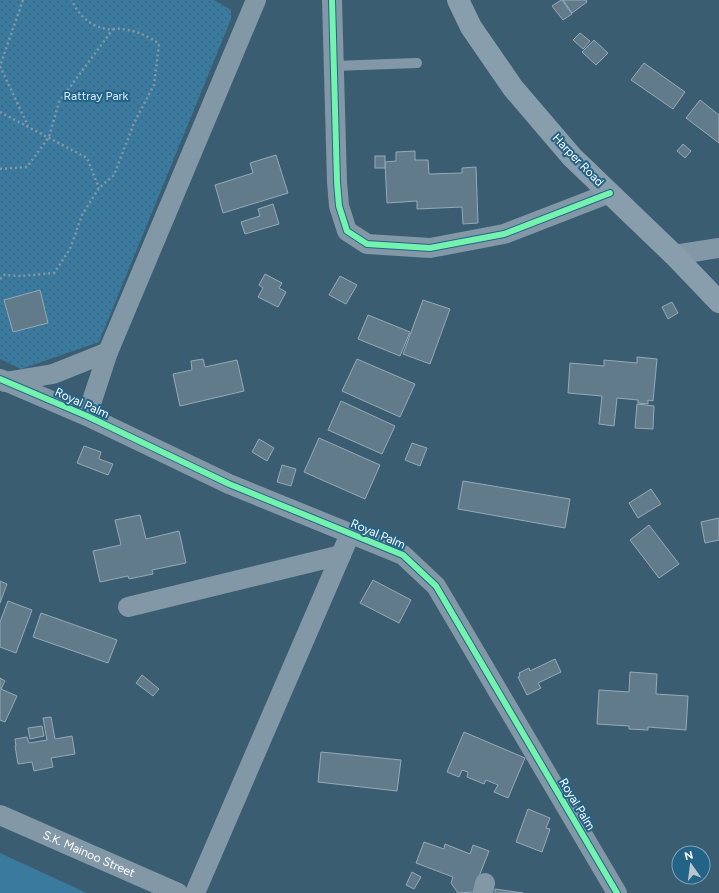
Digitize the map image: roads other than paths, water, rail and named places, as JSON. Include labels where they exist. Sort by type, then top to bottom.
[{"type":"main road","name":"Harper Road","points":[[458,0],[471,27],[513,88],[572,157],[674,255],[719,302]]},
{"type":"street","points":[[87,416],[108,352],[256,0]]},
{"type":"street","points":[[332,0],[337,182],[339,206],[347,231],[367,244],[430,248],[504,234],[610,193]]},
{"type":"street","points":[[674,255],[719,248]]},
{"type":"street","points":[[3,380],[53,374],[108,352]]},
{"type":"street","name":"Royal Palm","points":[[3,380],[87,416],[229,484],[402,555],[436,586],[617,893]]},
{"type":"street","points":[[195,893],[350,534]]},
{"type":"street","points":[[128,607],[341,555]]},
{"type":"street","name":"S.K. Mainoo Street","points":[[0,815],[178,893]]},
{"type":"lane","points":[[334,66],[418,63]]},
{"type":"park label","name":"Rattray Park","points":[[96,96]]}]
